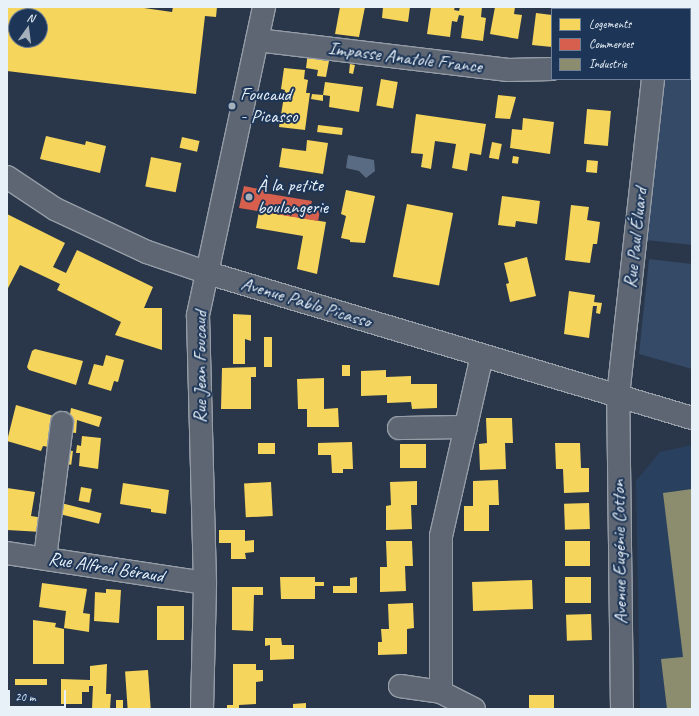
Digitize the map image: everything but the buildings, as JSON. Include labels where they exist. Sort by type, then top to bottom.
[{"type":"street","name":"Rue Jean Foucaud","points":[[202,709],[204,582],[198,315],[264,7]]},
{"type":"street","name":"Impasse Anatole France","points":[[257,40],[508,70],[551,69]]},
{"type":"street","name":"Rue Paul Éluard","points":[[618,396],[653,80]]},
{"type":"street","name":"Avenue Pablo Picasso","points":[[7,177],[55,209],[147,252],[208,273],[692,418]]},
{"type":"street","points":[[441,692],[441,536],[482,356]]},
{"type":"street","name":"Avenue Eugénie Cotton","points":[[618,396],[622,709]]},
{"type":"street","points":[[45,558],[62,423]]},
{"type":"street","points":[[399,428],[466,427]]},
{"type":"street","name":"Rue Alfred Béraud","points":[[7,553],[204,582]]},
{"type":"street","points":[[400,686],[441,692],[474,709]]},
{"type":"shaded area","points":[[692,7],[692,245],[646,240],[663,80],[691,80],[691,8],[671,8]]},
{"type":"shaded area","points":[[348,155],[374,160],[375,171],[366,178],[359,171],[346,168]]},
{"type":"shaded area","points":[[649,259],[692,264],[692,369],[639,354]]},
{"type":"shaded area","points":[[692,445],[692,709],[640,709],[636,481],[660,452]]},
{"type":"place","name":"Foucaud - Picasso","points":[[232,106]]},
{"type":"place","name":"À la petite boulangerie","points":[[249,197]]}]
